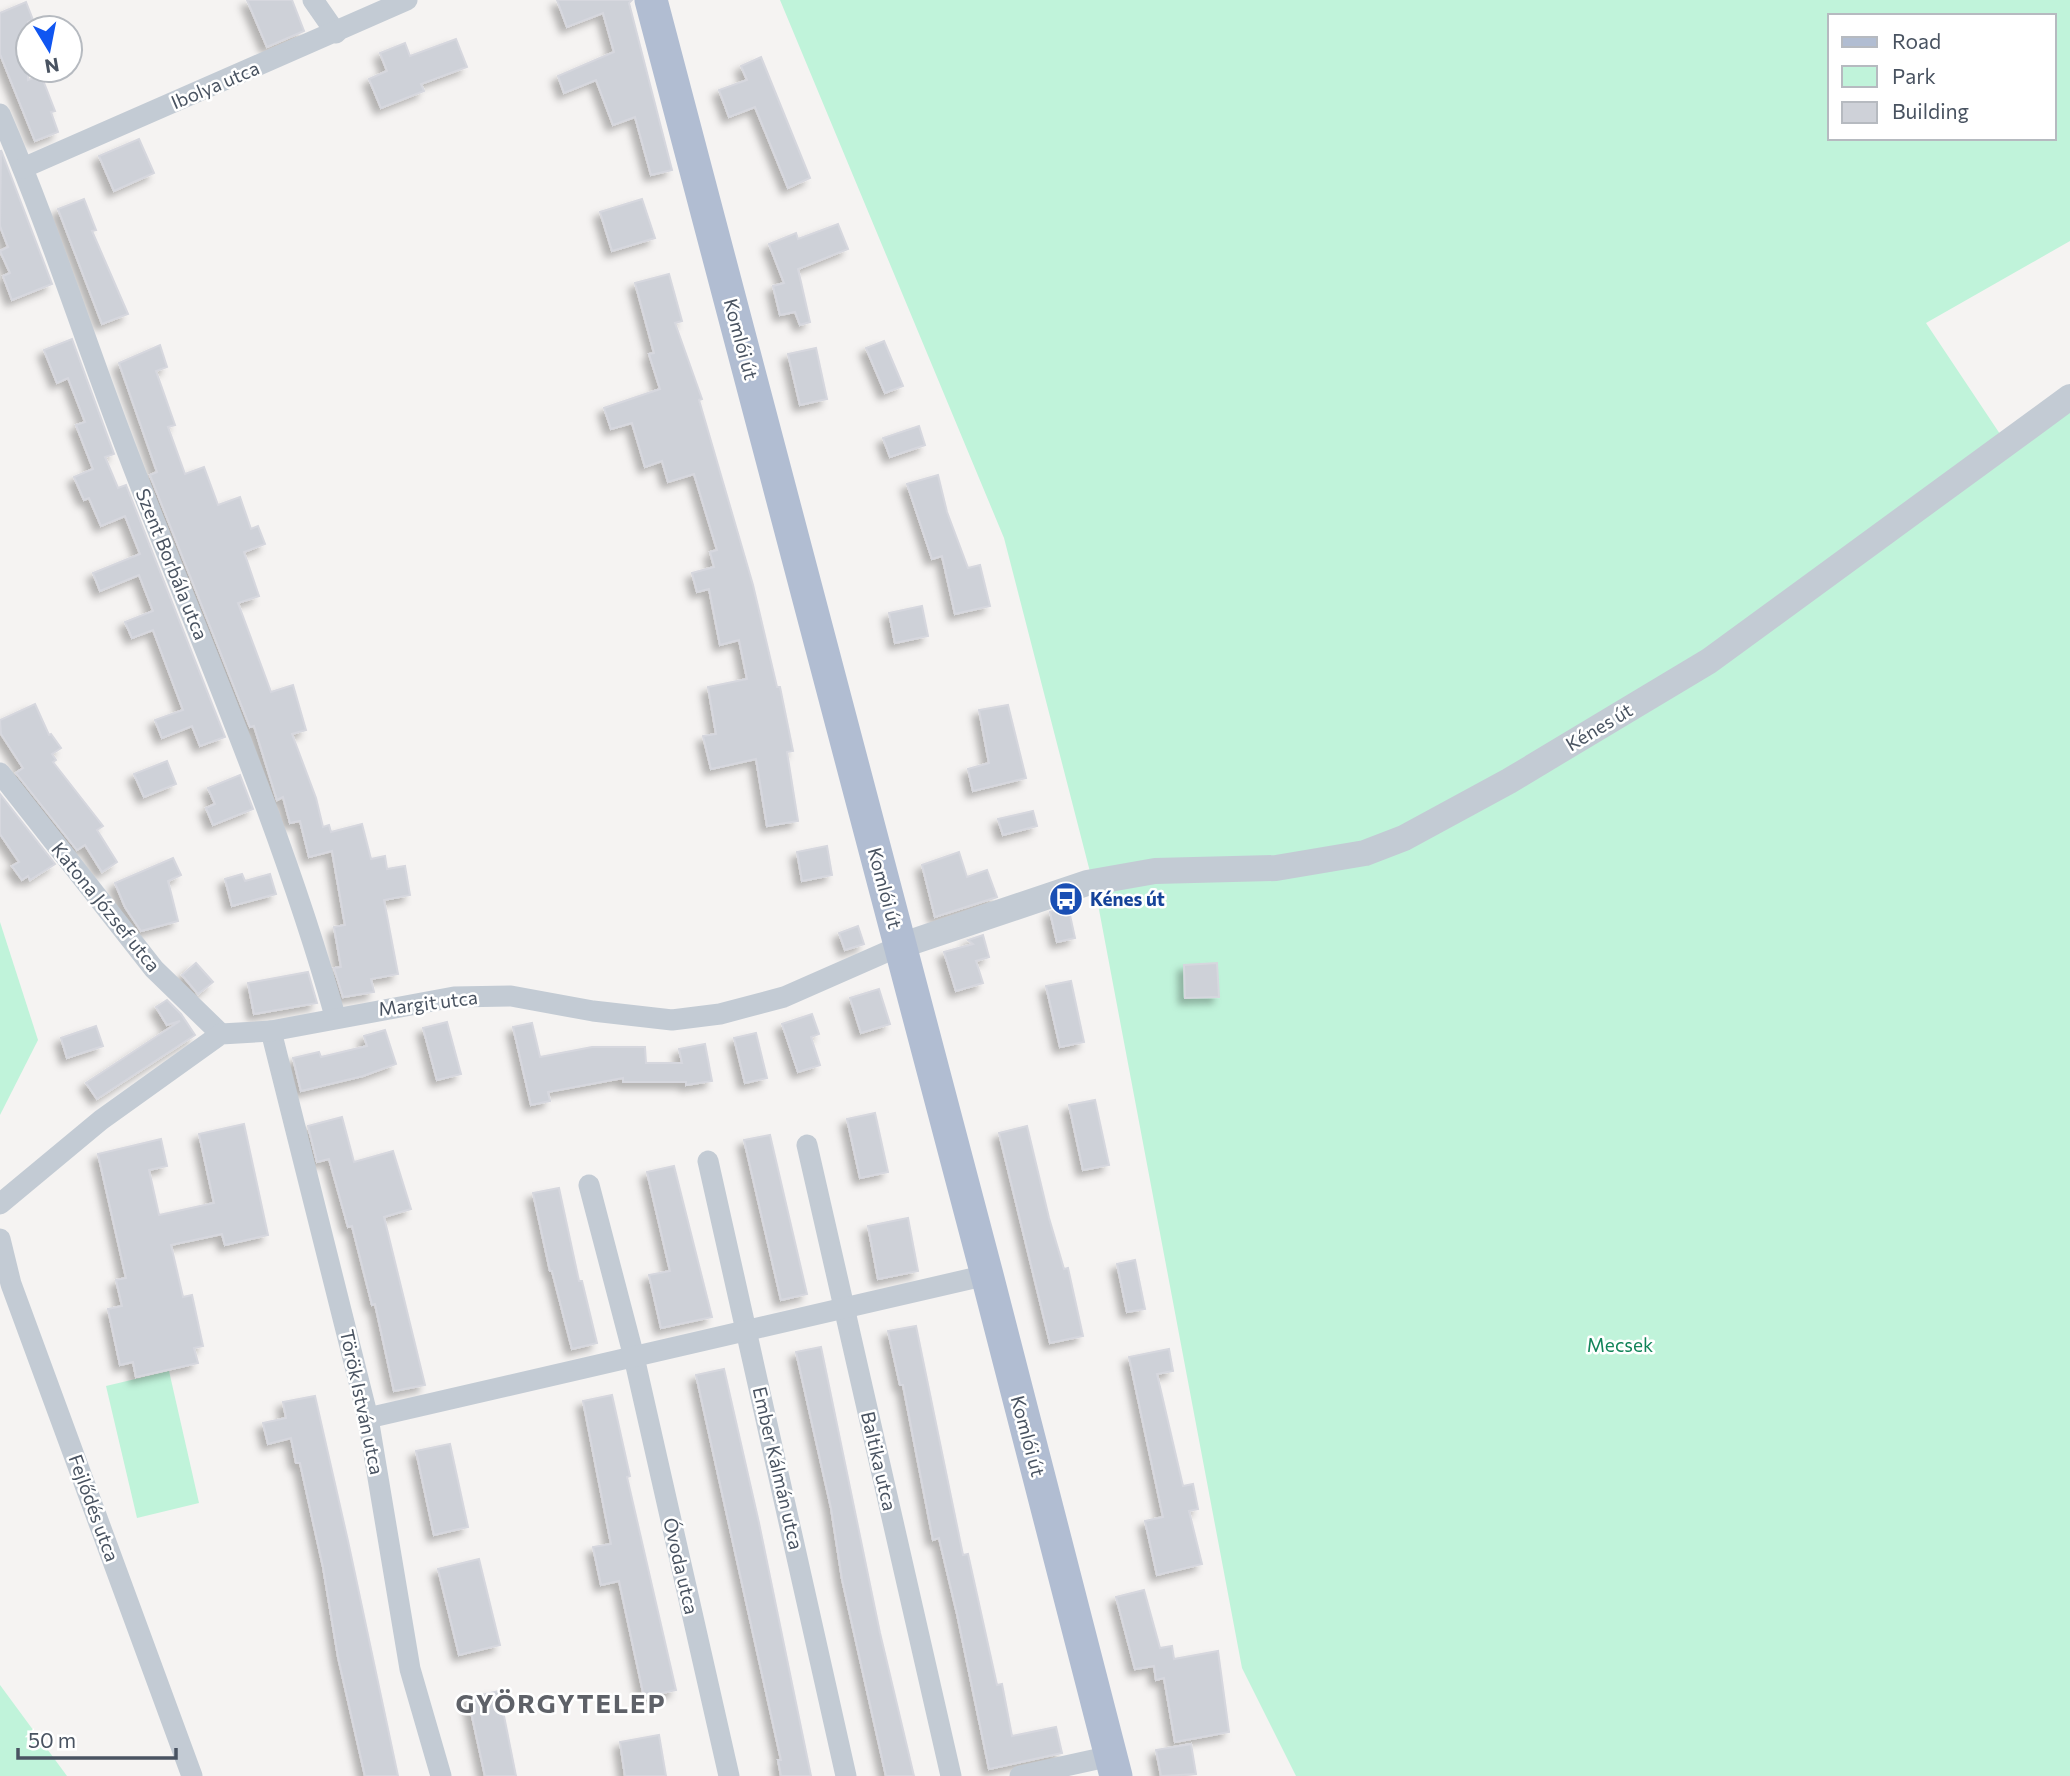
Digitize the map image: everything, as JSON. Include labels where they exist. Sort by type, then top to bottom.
[{"type":"main road","name":"Komlói út","points":[[651,0],[987,1276],[1113,1766]]},
{"type":"street","points":[[313,0],[336,33]]},
{"type":"street","name":"Ibolya utca","points":[[23,168],[407,0]]},
{"type":"street","name":"Szent Borbála utca","points":[[0,114],[23,168],[129,456],[276,829],[311,928],[335,1016]]},
{"type":"street","name":"Kénes út","points":[[900,946],[1097,881],[1155,871],[1276,868],[1365,853],[1404,838],[1509,781],[1709,661],[2070,397]]},
{"type":"street","name":"Katona József utca","points":[[0,773],[154,969],[221,1034]]},
{"type":"street","name":"Margit utca","points":[[221,1034],[271,1031],[335,1016],[454,997],[511,996],[593,1011],[672,1020],[720,1014],[784,997],[900,946]]},
{"type":"street","name":"Török István utca","points":[[271,1031],[368,1418],[410,1669],[441,1776]]},
{"type":"street","points":[[0,1203],[101,1120],[221,1034]]},
{"type":"street","name":"Baltika utca","points":[[807,1145],[951,1776]]},
{"type":"street","name":"Ember Kálmán utca","points":[[708,1161],[846,1776]]},
{"type":"street","name":"Óvoda utca","points":[[589,1185],[634,1357],[729,1776]]},
{"type":"street","name":"Fejlődés utca","points":[[0,1239],[11,1283],[192,1776]]},
{"type":"street","points":[[368,1418],[987,1276]]},
{"type":"street","points":[[1020,1776],[1113,1766]]},
{"type":"green space","name":"Mecsek","points":[[780,0],[2070,0],[2070,241],[1926,323],[2006,443],[2070,402],[2070,1776],[1296,1776],[1242,1668],[1097,899],[1004,538]]},
{"type":"green space","points":[[0,922],[38,1040],[0,1115]]},
{"type":"green space","points":[[169,1371],[199,1503],[137,1518],[106,1386]]},
{"type":"green space","points":[[0,1685],[67,1776],[0,1776]]},
{"type":"building","points":[[247,0],[292,0],[304,31],[267,47]]},
{"type":"building","points":[[557,0],[632,0],[629,3],[672,170],[651,175],[635,117],[613,125],[596,80],[564,93],[558,76],[614,52],[603,13],[567,27]]},
{"type":"building","points":[[26,2],[31,14],[14,14],[14,84],[44,84],[55,111],[51,112],[58,132],[35,141],[0,54],[0,13]]},
{"type":"building","points":[[456,39],[467,67],[421,84],[424,91],[381,108],[369,79],[387,71],[380,53],[405,43],[410,56]]},
{"type":"building","points":[[761,57],[810,178],[788,188],[755,107],[729,117],[719,90],[747,80],[741,66]]},
{"type":"building","points":[[139,139],[154,173],[114,191],[99,156]]},
{"type":"building","points":[[1,150],[52,284],[12,300],[3,276],[10,273],[0,251],[8,247],[0,226]]},
{"type":"building","points":[[84,199],[96,230],[92,231],[128,314],[102,324],[58,209]]},
{"type":"building","points":[[642,199],[655,238],[612,251],[600,212]]},
{"type":"building","points":[[838,224],[848,249],[798,269],[810,322],[800,325],[795,312],[780,315],[773,286],[784,283],[769,244],[796,233],[798,239]]},
{"type":"building","points":[[669,274],[682,321],[675,323],[702,399],[699,400],[753,585],[777,687],[780,687],[793,751],[787,752],[798,821],[767,826],[756,759],[711,769],[703,736],[716,734],[708,687],[747,679],[739,640],[720,645],[709,589],[697,592],[692,573],[714,567],[710,552],[717,550],[694,474],[668,482],[662,461],[645,467],[632,423],[611,429],[604,408],[660,389],[649,354],[654,353],[635,283]]},
{"type":"building","points":[[72,339],[114,454],[105,457],[118,488],[126,485],[225,737],[200,746],[192,726],[162,738],[155,720],[183,710],[153,630],[132,638],[125,622],[153,611],[139,575],[100,591],[93,573],[140,554],[125,516],[101,526],[89,498],[84,500],[74,477],[93,469],[76,425],[85,422],[68,378],[57,383],[44,350]]},
{"type":"building","points":[[884,341],[903,386],[885,393],[866,348]]},
{"type":"building","points":[[160,345],[167,367],[156,371],[175,425],[168,427],[185,474],[204,467],[218,505],[240,497],[251,529],[258,526],[265,544],[244,552],[259,596],[238,603],[271,692],[293,685],[306,730],[292,734],[316,798],[323,827],[329,825],[331,832],[362,824],[371,859],[385,856],[387,869],[405,866],[410,895],[384,900],[398,974],[371,979],[374,992],[343,997],[334,968],[341,967],[334,927],[345,925],[332,851],[309,857],[300,821],[290,823],[283,797],[277,800],[254,726],[250,727],[150,475],[157,472],[119,363]]},
{"type":"building","points":[[816,348],[827,399],[800,405],[788,354]]},
{"type":"building","points":[[919,426],[925,445],[890,457],[883,438]]},
{"type":"building","points":[[938,475],[947,512],[968,568],[980,565],[990,606],[955,614],[942,556],[932,559],[907,484]]},
{"type":"building","points":[[922,606],[928,636],[895,643],[889,613]]},
{"type":"building","points":[[35,704],[49,735],[51,734],[61,748],[52,754],[56,760],[53,762],[103,826],[97,830],[117,862],[102,872],[85,845],[77,850],[16,773],[23,768],[1,734],[0,720]]},
{"type":"building","points":[[1008,705],[1026,778],[973,791],[968,769],[989,763],[979,710]]},
{"type":"building","points":[[167,761],[176,784],[144,797],[134,774]]},
{"type":"building","points":[[240,775],[253,809],[213,825],[206,808],[215,804],[208,788]]},
{"type":"building","points":[[0,794],[55,864],[30,880],[28,876],[22,880],[12,866],[19,862],[0,834]]},
{"type":"building","points":[[1033,811],[1037,826],[1003,835],[998,819]]},
{"type":"building","points":[[827,846],[832,875],[802,881],[797,852]]},
{"type":"building","points":[[959,852],[967,877],[987,870],[997,897],[935,917],[922,865]]},
{"type":"building","points":[[173,858],[181,875],[168,881],[178,921],[141,931],[125,907],[115,883]]},
{"type":"building","points":[[242,874],[245,881],[270,874],[276,894],[232,906],[225,879]]},
{"type":"building","points":[[1068,906],[1075,938],[1057,942],[1050,912]]},
{"type":"building","points":[[858,926],[864,944],[845,950],[839,933]]},
{"type":"building","points":[[983,935],[989,957],[976,961],[983,983],[956,991],[944,952],[973,944],[968,940]]},
{"type":"building","points":[[196,963],[213,982],[198,994],[182,975]]},
{"type":"building","points":[[1217,963],[1219,997],[1185,998],[1184,965]]},
{"type":"building","points":[[308,972],[317,1003],[254,1014],[248,983]]},
{"type":"building","points":[[1071,981],[1084,1042],[1060,1047],[1046,986]]},
{"type":"building","points":[[879,989],[890,1024],[861,1033],[850,998]]},
{"type":"building","points":[[167,1000],[181,1014],[195,1035],[97,1099],[86,1083],[180,1021],[167,1025],[156,1007]]},
{"type":"building","points":[[812,1014],[819,1034],[811,1037],[820,1065],[798,1072],[782,1024]]},
{"type":"building","points":[[447,1022],[461,1074],[437,1080],[423,1028]]},
{"type":"building","points":[[532,1023],[540,1057],[592,1047],[645,1047],[646,1063],[682,1063],[679,1049],[705,1044],[712,1081],[686,1085],[686,1082],[623,1082],[623,1078],[548,1092],[550,1101],[531,1105],[513,1027]]},
{"type":"building","points":[[96,1026],[103,1046],[67,1058],[61,1038]]},
{"type":"building","points":[[385,1030],[396,1064],[363,1076],[301,1091],[293,1058],[319,1052],[321,1057],[367,1046],[364,1036]]},
{"type":"building","points":[[756,1033],[767,1078],[745,1083],[734,1038]]},
{"type":"building","points":[[1095,1100],[1109,1165],[1083,1170],[1069,1105]]},
{"type":"building","points":[[875,1113],[888,1172],[860,1178],[847,1119]]},
{"type":"building","points":[[342,1117],[354,1162],[393,1151],[411,1209],[384,1217],[425,1385],[394,1391],[375,1304],[372,1305],[352,1226],[348,1227],[329,1159],[317,1162],[308,1126]]},
{"type":"building","points":[[244,1124],[268,1235],[225,1245],[222,1234],[171,1245],[183,1297],[192,1295],[203,1346],[194,1348],[198,1363],[136,1377],[133,1362],[120,1365],[108,1309],[122,1306],[116,1280],[126,1278],[98,1154],[161,1139],[167,1166],[149,1170],[159,1215],[214,1203],[199,1134]]},
{"type":"building","points":[[1027,1126],[1049,1218],[1064,1269],[1068,1268],[1083,1336],[1050,1343],[999,1133]]},
{"type":"building","points":[[770,1135],[807,1294],[781,1300],[744,1140]]},
{"type":"building","points":[[674,1166],[712,1317],[661,1328],[649,1275],[670,1271],[647,1172]]},
{"type":"building","points":[[559,1188],[579,1281],[582,1281],[597,1343],[572,1349],[550,1271],[533,1193]]},
{"type":"building","points":[[908,1218],[918,1271],[878,1279],[868,1226]]},
{"type":"building","points":[[1135,1260],[1145,1309],[1127,1312],[1117,1264]]},
{"type":"building","points":[[916,1326],[963,1555],[968,1554],[997,1685],[1002,1684],[1012,1736],[1056,1727],[1062,1753],[989,1769],[957,1614],[939,1538],[933,1540],[903,1385],[900,1385],[888,1331]]},
{"type":"building","points":[[821,1347],[880,1633],[914,1776],[886,1776],[842,1579],[831,1508],[796,1352]]},
{"type":"building","points":[[1169,1349],[1173,1371],[1157,1374],[1183,1486],[1193,1484],[1198,1509],[1189,1511],[1202,1564],[1157,1575],[1145,1521],[1163,1517],[1129,1357]]},
{"type":"building","points":[[724,1369],[811,1776],[781,1776],[778,1760],[781,1760],[696,1375]]},
{"type":"building","points":[[612,1395],[630,1476],[627,1477],[676,1690],[644,1697],[619,1581],[601,1585],[593,1547],[611,1544],[583,1401]]},
{"type":"building","points":[[315,1396],[398,1776],[365,1776],[338,1657],[323,1567],[300,1463],[296,1463],[291,1438],[268,1444],[263,1423],[286,1418],[283,1402]]},
{"type":"building","points":[[450,1444],[468,1527],[434,1535],[416,1451]]},
{"type":"building","points":[[479,1559],[500,1645],[459,1655],[438,1569]]},
{"type":"building","points":[[1144,1590],[1160,1648],[1172,1646],[1174,1659],[1218,1651],[1229,1732],[1175,1742],[1164,1678],[1156,1680],[1154,1666],[1135,1669],[1116,1597]]},
{"type":"building","points":[[499,1691],[516,1776],[485,1776],[468,1698]]},
{"type":"building","points":[[659,1735],[666,1776],[625,1776],[620,1742]]},
{"type":"building","points":[[1191,1744],[1196,1774],[1161,1776],[1156,1750]]},
{"type":"place","name":"Kénes út","points":[[1066,899]]},
{"type":"district","name":"GYÖRGYTELEP","points":[[561,1704]]}]
